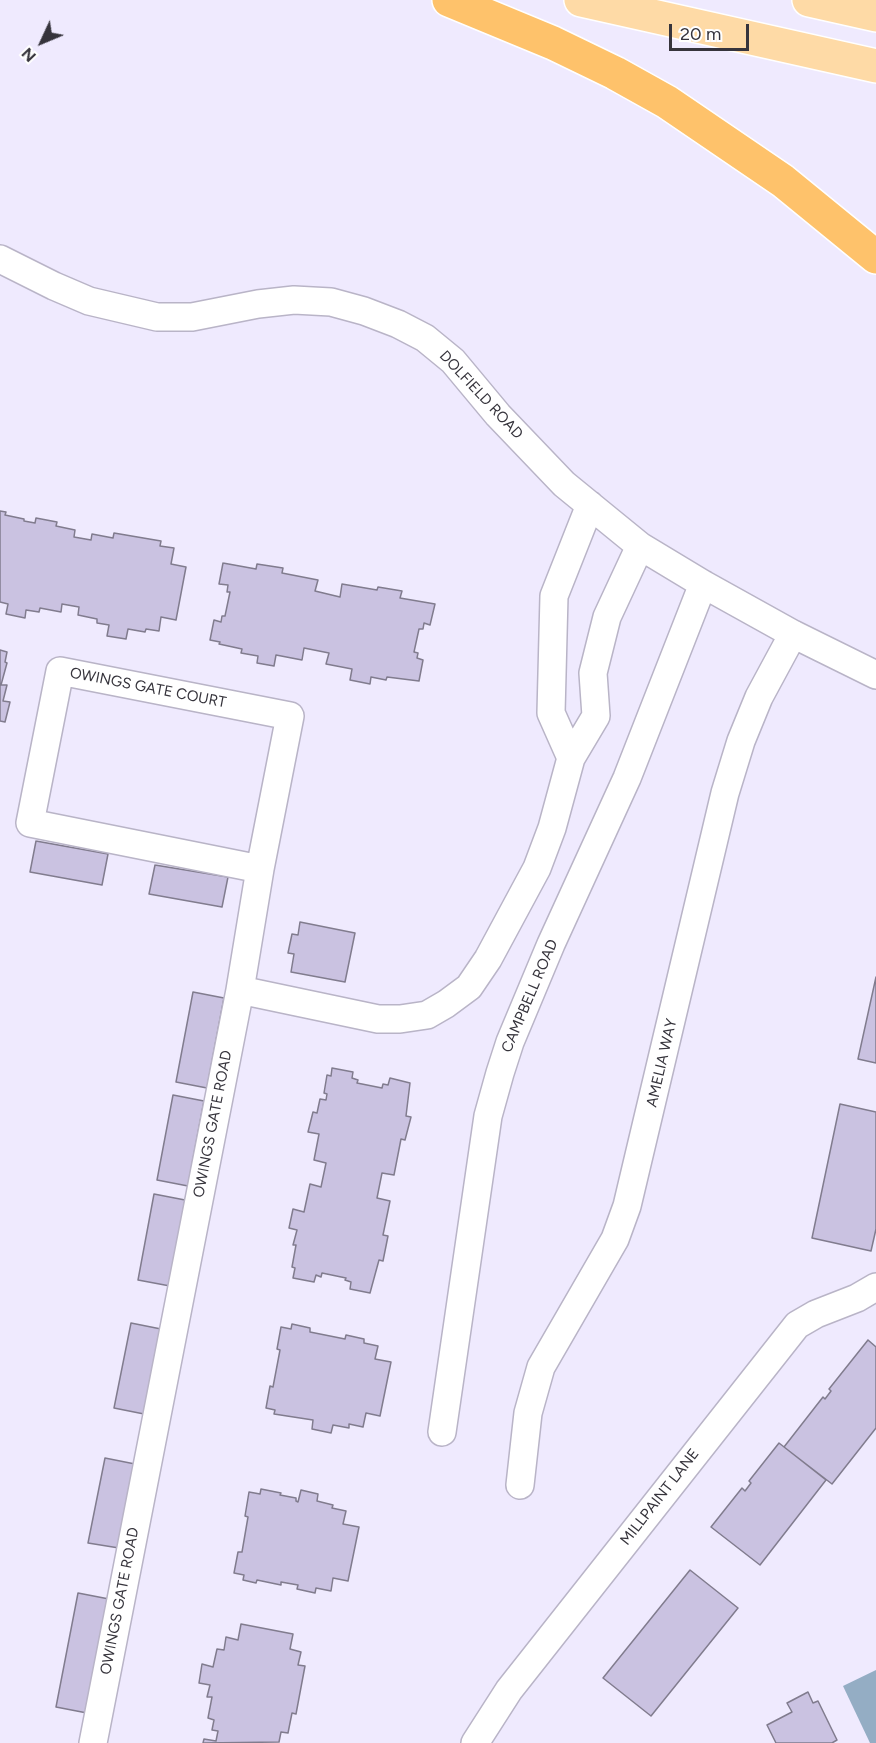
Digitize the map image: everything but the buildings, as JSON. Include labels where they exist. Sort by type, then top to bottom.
[{"type":"highway","points":[[449,0],[553,43],[615,73],[667,102],[783,180],[876,257]]},
{"type":"main road","points":[[581,0],[876,66]]},
{"type":"main road","points":[[809,0],[876,15]]},
{"type":"street","name":"DOLFIELD ROAD","points":[[0,259],[89,301],[157,317],[192,317],[258,304],[294,300],[331,302],[364,310],[398,324],[425,338],[453,361],[564,484],[640,546],[793,634],[876,675]]},
{"type":"street","points":[[571,758],[551,713],[555,596],[590,505]]},
{"type":"street","points":[[240,990],[378,1019],[400,1019],[427,1015],[469,987],[488,959],[537,868],[552,828],[571,758],[596,716],[593,673],[607,616],[640,546]]},
{"type":"street","name":"CAMPBELL ROAD","points":[[442,1432],[488,1116],[500,1073],[510,1042],[551,944],[627,778],[703,584]]},
{"type":"street","name":"AMELIA WAY","points":[[520,1485],[528,1413],[541,1367],[615,1239],[627,1206],[725,793],[741,741],[759,697],[793,634]]},
{"type":"street","points":[[552,667],[593,673]]},
{"type":"street","name":"OWINGS GATE COURT","points":[[240,990],[260,868],[290,716],[60,670],[30,823],[260,868]]},
{"type":"street","name":"OWINGS GATE ROAD","points":[[93,1743],[240,990]]},
{"type":"street","name":"MILLPAINT LANE","points":[[476,1743],[510,1690],[797,1325],[816,1314],[857,1299],[876,1287]]},
{"type":"water","points":[[876,1670],[876,1743],[870,1743],[843,1686]]}]
